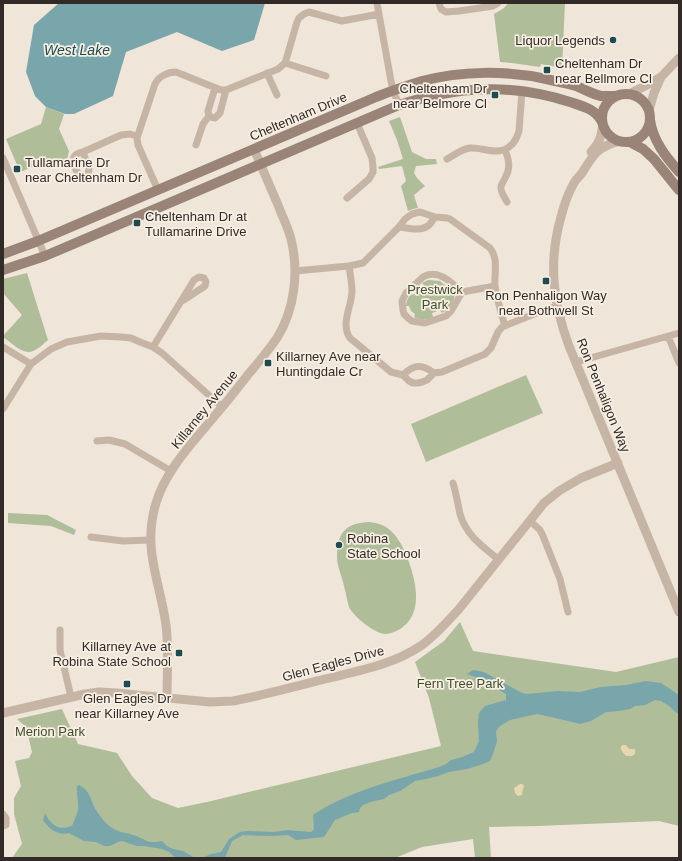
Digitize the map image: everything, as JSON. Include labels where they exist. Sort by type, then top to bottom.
[{"type":"main road","name":"Cheltenham Drive","points":[[3,254],[38,241],[393,90],[439,77],[493,73],[520,74],[573,85],[600,96],[617,96]]},
{"type":"main road","points":[[3,270],[45,256],[399,105],[454,91],[496,89],[522,91],[556,98],[592,110],[597,114],[608,134],[615,139],[643,149],[654,159],[679,190]]},
{"type":"main road","points":[[602,123],[602,113],[608,101],[623,94],[635,95],[641,98],[649,110],[651,128],[657,141],[664,153],[679,172]]},
{"type":"main road","points":[[625,142],[637,139],[644,135],[650,120]]},
{"type":"street","points":[[377,3],[393,90],[399,105]]},
{"type":"street","points":[[439,3],[441,9],[446,12],[493,6],[498,3]]},
{"type":"street","points":[[158,190],[138,143],[137,136],[155,84],[159,78],[169,73],[176,72],[215,88],[226,90],[278,69],[285,63],[297,22],[304,14],[312,12],[342,21],[379,14]]},
{"type":"street","points":[[629,94],[661,77],[679,58]]},
{"type":"street","points":[[285,63],[326,76]]},
{"type":"street","points":[[267,74],[277,96]]},
{"type":"street","points":[[649,110],[661,77]]},
{"type":"street","points":[[196,145],[203,124],[209,116],[208,111],[215,88]]},
{"type":"street","points":[[209,116],[215,118],[219,114],[226,90]]},
{"type":"street","points":[[447,159],[469,148],[497,151],[505,150],[513,144],[518,136],[522,91]]},
{"type":"street","points":[[347,198],[369,179],[373,167],[372,158],[357,123]]},
{"type":"street","name":"Ron Penhaligon Way","points":[[602,123],[602,136],[599,143],[579,167],[562,212],[556,237],[553,260],[557,306],[563,330],[677,602],[679,612]]},
{"type":"street","points":[[82,152],[126,134],[137,136]]},
{"type":"street","name":"Ron Penhaligon Way","points":[[574,182],[600,149],[606,145],[625,142]]},
{"type":"street","name":"Killarney Avenue","points":[[167,698],[166,626],[150,540],[151,524],[156,503],[160,491],[171,471],[263,357],[278,336],[287,317],[295,282],[293,251],[290,237],[254,149]]},
{"type":"street","points":[[505,150],[509,159],[509,169],[506,178],[500,186],[507,202]]},
{"type":"street","points":[[3,158],[45,256]]},
{"type":"street","points":[[295,271],[349,266],[363,263],[409,215],[414,213],[423,213],[435,217],[447,218],[490,248],[495,257],[495,286],[505,326]]},
{"type":"street","points":[[399,227],[422,229],[429,226],[435,217]]},
{"type":"street","points":[[349,266],[352,291],[346,323],[347,335],[392,372],[403,375],[413,383],[427,380],[434,373],[442,372],[485,354],[491,348],[498,332],[502,327],[557,306]]},
{"type":"street","points":[[462,292],[451,311],[446,316],[430,322],[425,323],[412,321],[402,310],[402,302],[406,293],[427,275],[432,274],[442,276],[462,292],[495,286]]},
{"type":"street","points":[[153,347],[176,308],[182,301]]},
{"type":"street","points":[[576,362],[679,333]]},
{"type":"street","points":[[3,409],[30,364],[58,346],[100,336],[131,338],[153,347],[162,353],[222,407]]},
{"type":"street","points":[[668,336],[679,363]]},
{"type":"street","points":[[3,347],[30,364]]},
{"type":"street","points":[[403,375],[410,369],[418,366],[426,368],[434,373]]},
{"type":"street","points":[[97,441],[109,440],[125,444],[171,471]]},
{"type":"street","name":"Glen Eagles Drive","points":[[3,713],[93,692],[210,702],[233,701],[382,665],[410,652],[433,636],[459,609],[544,503],[559,491],[581,478],[618,463]]},
{"type":"street","points":[[453,483],[461,515],[467,530],[475,540],[498,559]]},
{"type":"street","points":[[530,521],[540,530],[543,536],[560,578],[568,612]]},
{"type":"street","points":[[91,537],[123,541],[150,540]]},
{"type":"street","points":[[60,630],[60,650],[71,697]]},
{"type":"street","points":[[3,814],[6,818],[6,825],[3,826]]},
{"type":"green space","points":[[508,3],[565,3],[562,68],[541,64],[540,67],[500,62],[494,14],[504,8]]},
{"type":"green space","points":[[46,107],[64,114],[59,129],[69,151],[68,162],[53,168],[40,164],[20,172],[6,139],[41,124]]},
{"type":"green space","points":[[400,117],[412,152],[426,159],[436,159],[437,164],[416,166],[414,173],[425,186],[414,195],[418,208],[408,211],[401,186],[406,181],[402,166],[379,169],[378,167],[403,159],[389,121]]},
{"type":"green space","points":[[27,273],[48,340],[39,348],[31,352],[22,351],[3,337],[22,315],[3,293],[3,279]]},
{"type":"green space","name":"Prestwick Park","points":[[428,280],[440,281],[451,290],[453,289],[455,291],[454,298],[450,307],[442,313],[440,310],[432,313],[433,317],[419,319],[414,317],[415,314],[411,311],[409,306],[406,306],[406,303],[411,294],[413,295],[424,285],[422,283]]},
{"type":"green space","points":[[526,375],[543,413],[426,462],[411,424]]},
{"type":"green space","points":[[8,513],[47,515],[76,530],[74,535],[51,526],[8,523]]},
{"type":"green space","points":[[369,522],[389,529],[401,544],[409,562],[416,590],[416,602],[411,617],[407,623],[395,632],[387,634],[380,633],[370,628],[360,620],[349,607],[337,560],[338,543],[340,536],[344,531],[353,525]]},
{"type":"green space","points":[[460,622],[473,651],[616,672],[679,657],[679,826],[659,821],[489,827],[491,858],[475,858],[473,839],[422,847],[395,858],[12,858],[22,844],[14,814],[14,798],[21,786],[15,761],[29,758],[32,752],[26,727],[17,719],[62,709],[78,744],[117,753],[132,776],[152,798],[178,808],[207,802],[441,746],[429,698],[415,662],[444,641]]},
{"type":"sand","points":[[626,745],[629,749],[635,749],[635,754],[632,756],[626,756],[621,749],[621,746]]},
{"type":"sand","points":[[520,784],[524,785],[522,795],[518,796],[515,793],[514,788]]},
{"type":"water","name":"West Lake","points":[[59,3],[265,3],[254,40],[222,51],[177,32],[126,52],[113,96],[74,114],[65,114],[46,107],[35,96],[26,72],[34,25]]},
{"type":"water","points":[[473,670],[484,672],[526,694],[558,691],[580,692],[601,687],[626,685],[646,681],[661,683],[679,695],[679,715],[661,701],[655,700],[645,705],[635,706],[630,709],[606,712],[591,721],[580,724],[537,714],[510,720],[500,726],[496,731],[497,741],[490,761],[467,769],[415,781],[384,799],[363,805],[359,812],[352,813],[335,820],[324,837],[296,840],[288,835],[243,835],[232,841],[225,858],[202,858],[221,852],[229,839],[240,832],[274,832],[287,830],[311,832],[314,829],[313,815],[327,806],[374,786],[439,767],[451,760],[474,752],[479,741],[479,713],[485,706],[506,700],[506,694],[483,680],[467,674]]},
{"type":"water","points":[[79,785],[86,790],[96,810],[103,819],[114,829],[137,836],[149,842],[162,841],[167,846],[183,851],[195,858],[176,858],[169,852],[162,849],[137,846],[122,841],[110,846],[104,846],[96,842],[84,841],[69,833],[61,834],[54,831],[43,820],[45,813],[52,824],[56,826],[63,828],[72,826],[78,810],[77,786]]},
{"type":"place","name":"Liquor Legends","points":[[613,40]]},
{"type":"place","name":"Cheltenham Dr near Bellmore Cl","points":[[547,70]]},
{"type":"place","name":"Cheltenham Dr near Belmore Cl","points":[[495,95]]},
{"type":"place","name":"Tullamarine Dr near Cheltenham Dr","points":[[17,169]]},
{"type":"place","name":"Cheltenham Dr at Tullamarine Drive","points":[[137,223]]},
{"type":"place","name":"Ron Penhaligon Way near Bothwell St","points":[[546,281]]},
{"type":"place","name":"Killarney Ave near Huntingdale Cr","points":[[268,363]]},
{"type":"place","name":"Robina State School","points":[[339,545]]},
{"type":"place","name":"Killarney Ave at Robina State School","points":[[179,653]]},
{"type":"place","name":"Glen Eagles Dr near Killarney Ave","points":[[127,684]]},
{"type":"park label","name":"Fern Tree Park","points":[[460,683]]},
{"type":"park label","name":"Merion Park","points":[[50,731]]}]
